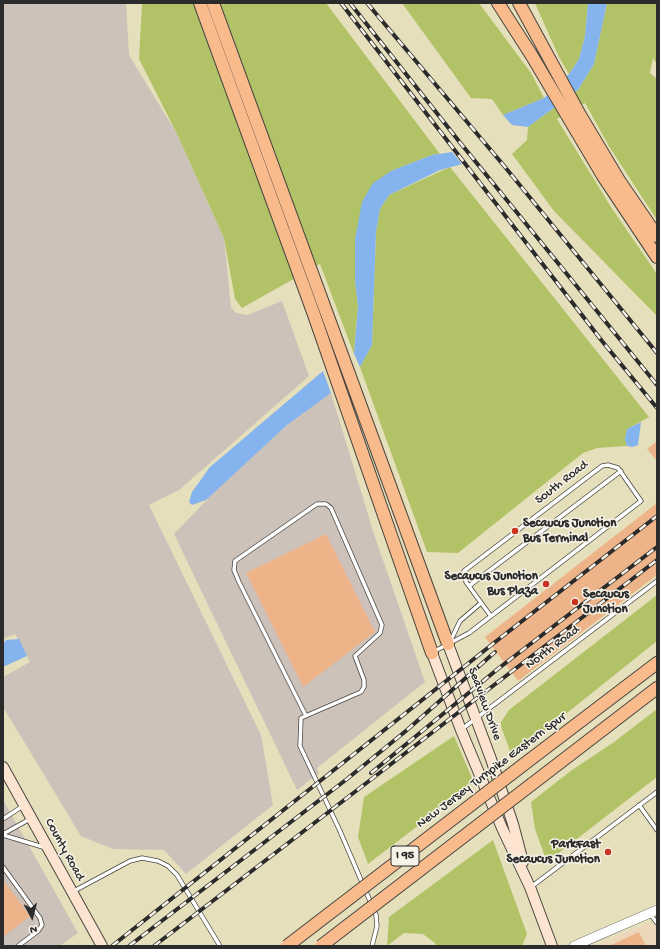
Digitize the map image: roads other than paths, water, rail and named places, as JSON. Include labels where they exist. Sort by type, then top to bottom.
[{"type":"highway","points":[[200,3],[313,312],[432,653]]},
{"type":"highway","points":[[213,3],[448,644]]},
{"type":"highway","points":[[498,3],[549,72]]},
{"type":"highway","points":[[519,3],[549,72],[575,118],[614,195],[657,257]]},
{"type":"highway","points":[[575,118],[657,236]]},
{"type":"highway","points":[[643,673],[657,658]]},
{"type":"highway","name":"New Jersey Turnpike Eastern Spur","points":[[287,946],[657,663]]},
{"type":"highway","name":"I 95","points":[[320,946],[657,688]]},
{"type":"main road","name":"Seaview Drive","points":[[448,644],[513,824],[530,888]]},
{"type":"main road","name":"Seaview Drive","points":[[432,653],[461,730],[502,828],[530,888],[552,946]]},
{"type":"main road","name":"County Road","points":[[3,767],[103,946]]},
{"type":"street","points":[[579,945],[653,912]]},
{"type":"lane","name":"South Road","points":[[490,615],[469,586],[465,579],[464,571],[602,466],[615,466],[621,471]]},
{"type":"lane","points":[[432,653],[469,633],[490,615],[641,500],[621,471],[469,586]]},
{"type":"lane","points":[[306,716],[234,570],[235,561],[317,504],[326,504],[332,508],[382,625],[380,633],[355,656],[364,680],[364,687],[361,692],[306,716],[301,718],[300,746],[343,837],[376,915],[377,926],[372,946]]},
{"type":"lane","name":"North Road","points":[[461,730],[657,581]]},
{"type":"lane","points":[[448,644],[460,621],[481,603]]},
{"type":"lane","points":[[530,888],[657,792]]},
{"type":"lane","points":[[639,805],[657,830]]},
{"type":"lane","points":[[3,819],[24,806]]},
{"type":"lane","points":[[3,835],[32,818]]},
{"type":"lane","points":[[3,835],[49,849]]},
{"type":"lane","points":[[73,892],[130,860],[142,858],[158,860],[168,866],[177,875],[220,946]]},
{"type":"lane","points":[[3,867],[40,918],[42,925],[18,946]]},
{"type":"lane","points":[[653,912],[657,922]]},
{"type":"water","points":[[588,3],[607,3],[594,64],[578,90],[528,127],[512,125],[503,115],[544,98],[569,74],[579,59],[585,36]]},
{"type":"water","points":[[452,152],[462,164],[440,170],[389,195],[380,209],[376,232],[372,345],[360,367],[354,354],[358,306],[355,280],[355,239],[362,202],[373,183],[391,171],[432,155]]},
{"type":"water","points":[[323,371],[331,393],[287,425],[206,500],[192,505],[189,502],[192,492],[210,467]]},
{"type":"water","points":[[641,422],[638,445],[633,447],[627,446],[625,439],[627,429]]},
{"type":"water","points":[[19,639],[27,656],[3,667],[3,644],[6,640]]},
{"type":"railway","points":[[341,3],[602,341],[657,408]]},
{"type":"railway","points":[[350,3],[458,140],[657,385]]},
{"type":"railway","points":[[367,3],[505,167],[657,353]]},
{"type":"railway","points":[[112,946],[499,639],[657,516]]},
{"type":"railway","points":[[371,773],[499,668],[657,547]]},
{"type":"railway","points":[[154,946],[657,560]]},
{"type":"railway","points":[[129,946],[347,779],[407,730],[495,652]]},
{"type":"place","name":"Secaucus Junction Bus Terminal","points":[[515,531]]},
{"type":"place","name":"Secaucus Junction Bus Plaza","points":[[546,584]]},
{"type":"place","name":"Secaucus Junction","points":[[575,602]]},
{"type":"place","name":"ParkFast Secaucus Junction","points":[[608,852]]}]
